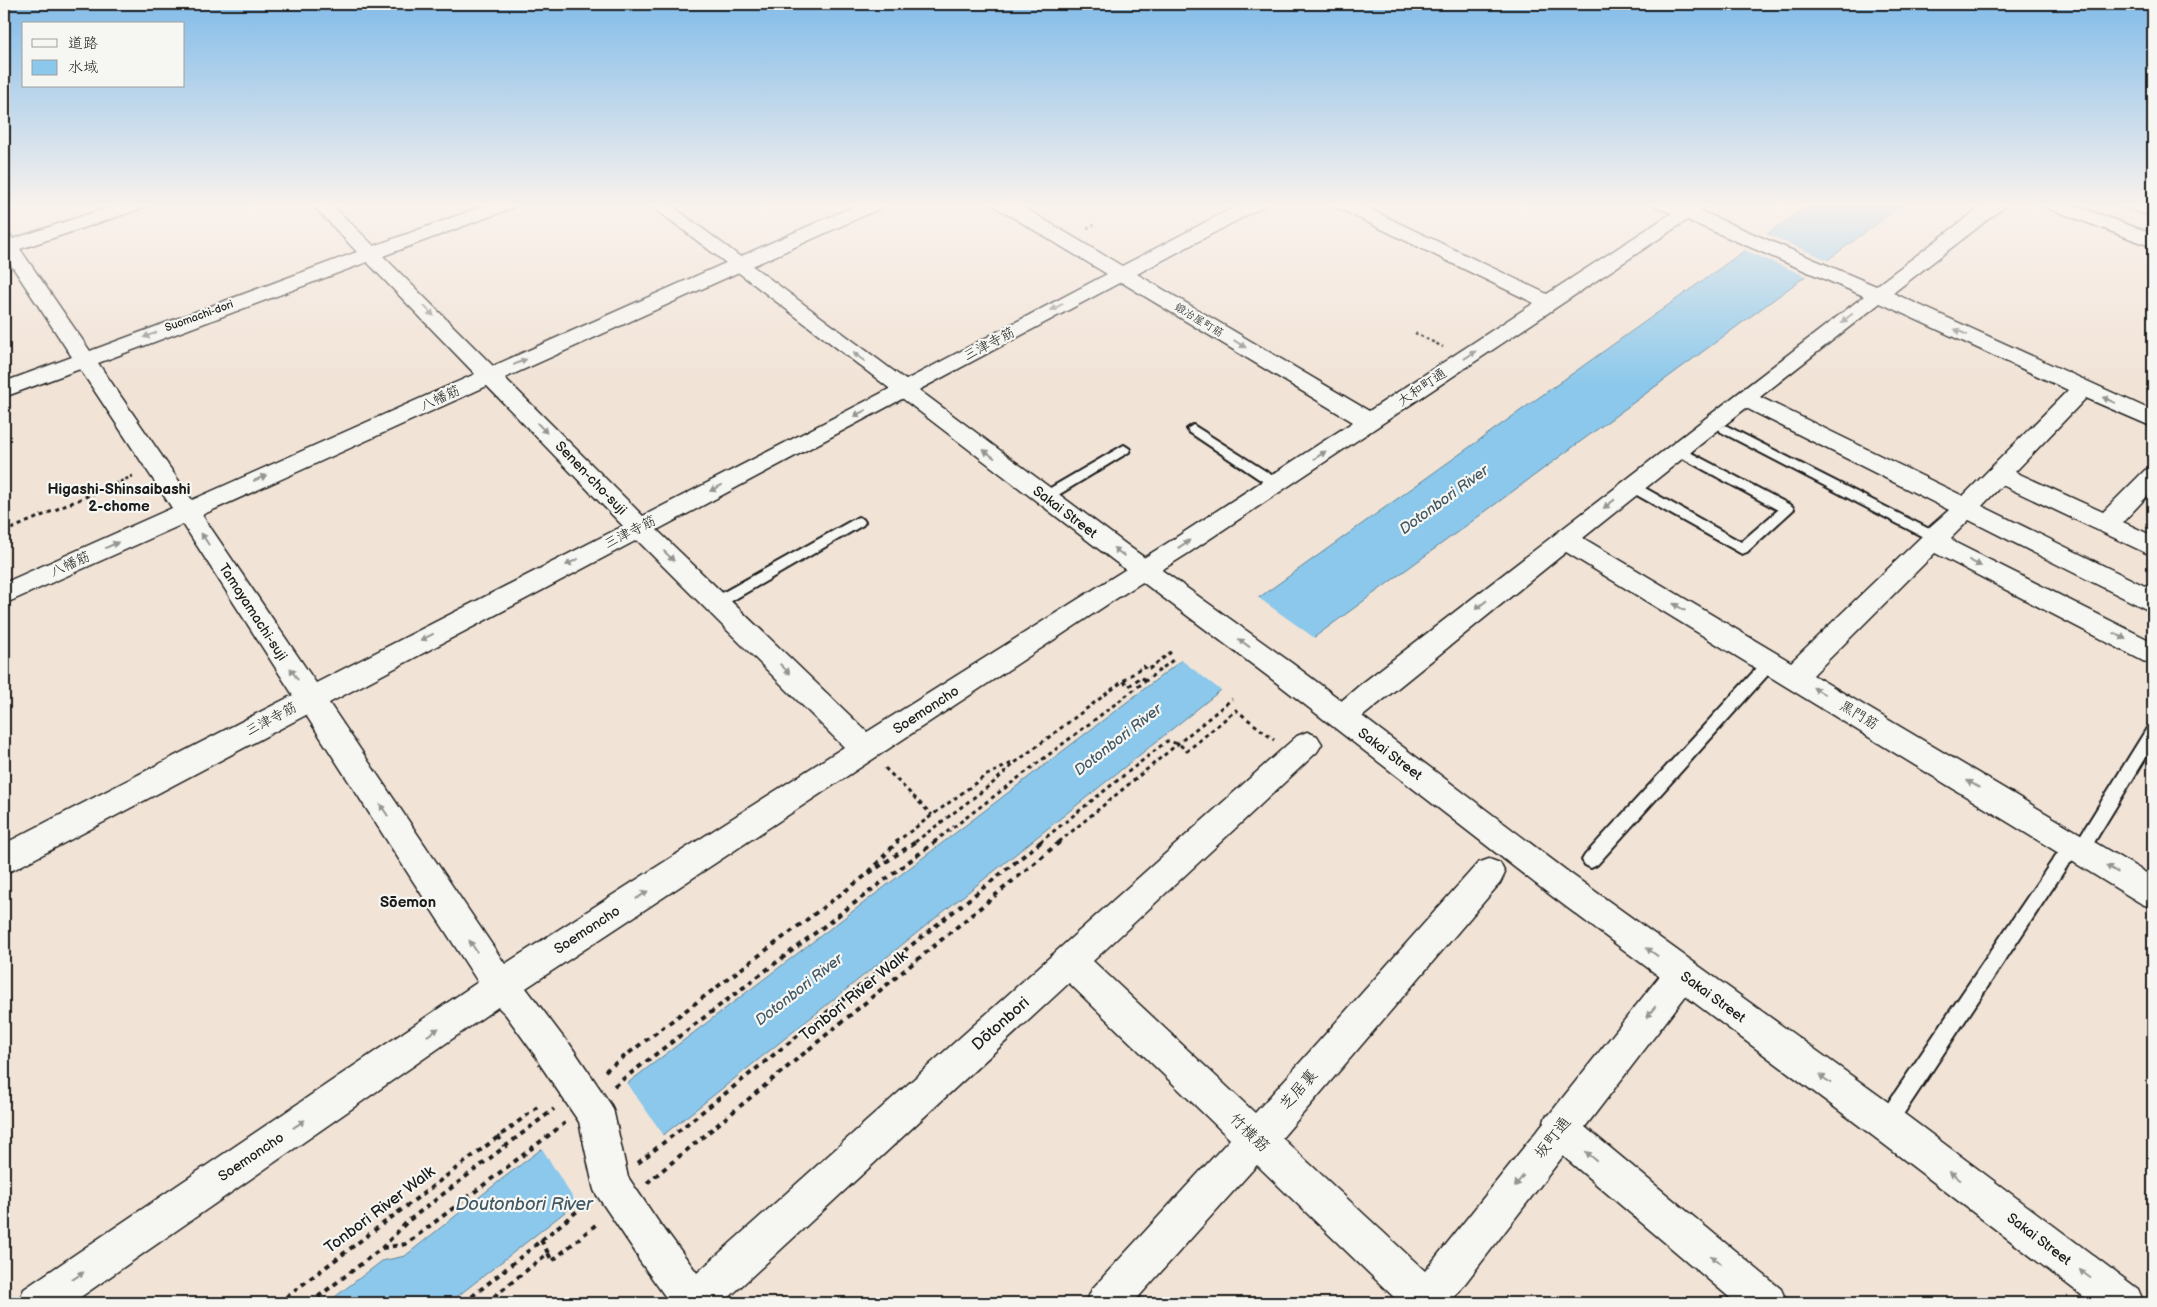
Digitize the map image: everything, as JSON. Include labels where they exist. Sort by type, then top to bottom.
[{"type":"main road","name":"Tamayamachi-suji","points":[[18,264],[157,466],[500,986],[518,1004],[554,1053],[596,1116],[611,1184],[694,1303]]},
{"type":"main road","name":"Suomachi-dori","points":[[4,390],[341,264]]},
{"type":"main road","name":"Senen-cho-suji","points":[[382,264],[639,527],[718,602],[866,750]]},
{"type":"main road","name":"鍛冶屋町筋","points":[[1104,264],[1370,422]]},
{"type":"main road","name":"三津寺筋","points":[[4,859],[903,390],[1139,264]]},
{"type":"main road","points":[[1469,264],[1549,303]]},
{"type":"main road","name":"大和町通","points":[[1143,570],[1608,264]]},
{"type":"main road","points":[[1806,264],[1877,294],[2153,420]]},
{"type":"main road","points":[[1342,717],[1564,539],[1917,264]]},
{"type":"main road","name":"八幡筋","points":[[4,594],[491,374],[739,265]]},
{"type":"main road","name":"Sakai Street","points":[[739,265],[1045,497],[1283,672],[1560,884],[1886,1124],[2124,1303]]},
{"type":"main road","points":[[1782,669],[1965,509],[2083,388]]},
{"type":"main road","points":[[1744,398],[2153,601]]},
{"type":"main road","points":[[2000,474],[2153,546]]},
{"type":"main road","points":[[2106,524],[2153,476]]},
{"type":"main road","points":[[1934,537],[1948,549],[2153,654]]},
{"type":"main road","name":"黒門筋","points":[[1564,539],[2153,894]]},
{"type":"main road","name":"Soemoncho","points":[[38,1303],[500,986],[1143,570]]},
{"type":"main road","name":"Dōtonbori","points":[[694,1303],[1070,962],[1301,749]]},
{"type":"main road","name":"芝居裏","points":[[1106,1303],[1256,1139],[1489,873]]},
{"type":"main road","name":"竹横筋","points":[[1070,962],[1427,1302]]},
{"type":"main road","name":"坂町通","points":[[1427,1302],[1559,1129],[1682,974]]},
{"type":"main road","points":[[1559,1129],[1750,1298]]},
{"type":"lane","points":[[1193,429],[1276,484]]},
{"type":"lane","points":[[1725,429],[1934,537]]},
{"type":"lane","points":[[1045,497],[1124,449]]},
{"type":"lane","points":[[1632,486],[1742,549],[1787,509],[1678,450]]},
{"type":"lane","points":[[718,602],[858,522]]},
{"type":"lane","points":[[1591,860],[1782,669]]},
{"type":"lane","points":[[1886,1124],[2062,860],[2086,841],[2153,733]]},
{"type":"path","points":[[4,532],[157,466]]},
{"type":"path","points":[[598,1076],[865,876],[901,853],[993,784],[1016,762],[1143,666],[1148,670],[1171,652]]},
{"type":"path","points":[[624,1079],[1173,660]]},
{"type":"path","points":[[1123,681],[1129,686],[1141,676],[1146,681]]},
{"type":"path","name":"Tonbori River Walk","points":[[644,1185],[1232,699]]},
{"type":"path","points":[[1179,744],[1187,751],[1236,710],[1301,749]]},
{"type":"path","name":"Tonbori River Walk","points":[[668,1140],[1167,741],[1179,744]]},
{"type":"path","points":[[866,750],[932,815]]},
{"type":"path","points":[[865,876],[895,843],[932,815],[985,776],[1016,762]]},
{"type":"path","name":"Tonbori River Walk","points":[[310,1303],[382,1248],[408,1221],[559,1105]]},
{"type":"path","name":"Tonbori River Walk","points":[[278,1303],[538,1106]]},
{"type":"path","points":[[498,1136],[504,1146]]},
{"type":"path","name":"Tonbori River Walk","points":[[382,1248],[406,1244],[538,1143]]},
{"type":"path","points":[[464,1303],[580,1209]]},
{"type":"path","points":[[541,1240],[552,1261],[606,1216]]},
{"type":"path","points":[[486,1303],[548,1252]]},
{"type":"water","name":"Doutonbori River","points":[[1726,264],[1822,264],[1316,636],[1221,690],[709,1099],[449,1303],[327,1303],[382,1261],[405,1256],[502,1179],[1182,660],[1257,599]]},
{"type":"pier","points":[[1777,264],[1826,264],[1808,277]]},
{"type":"pier","points":[[1256,596],[1316,639],[1223,692],[1180,659]]},
{"type":"pier","points":[[626,1082],[665,1137],[578,1206],[541,1147]]},
{"type":"district","name":"Higashi-Shinsaibashi 2-chome","points":[[119,498]]},
{"type":"district","name":"Sōemon","points":[[408,902]]},
{"type":"water label","name":"Dotonbori River","points":[[1444,500]]},
{"type":"water label","name":"Dotonbori River","points":[[1118,740]]},
{"type":"water label","name":"Dotonbori River","points":[[799,990]]}]
